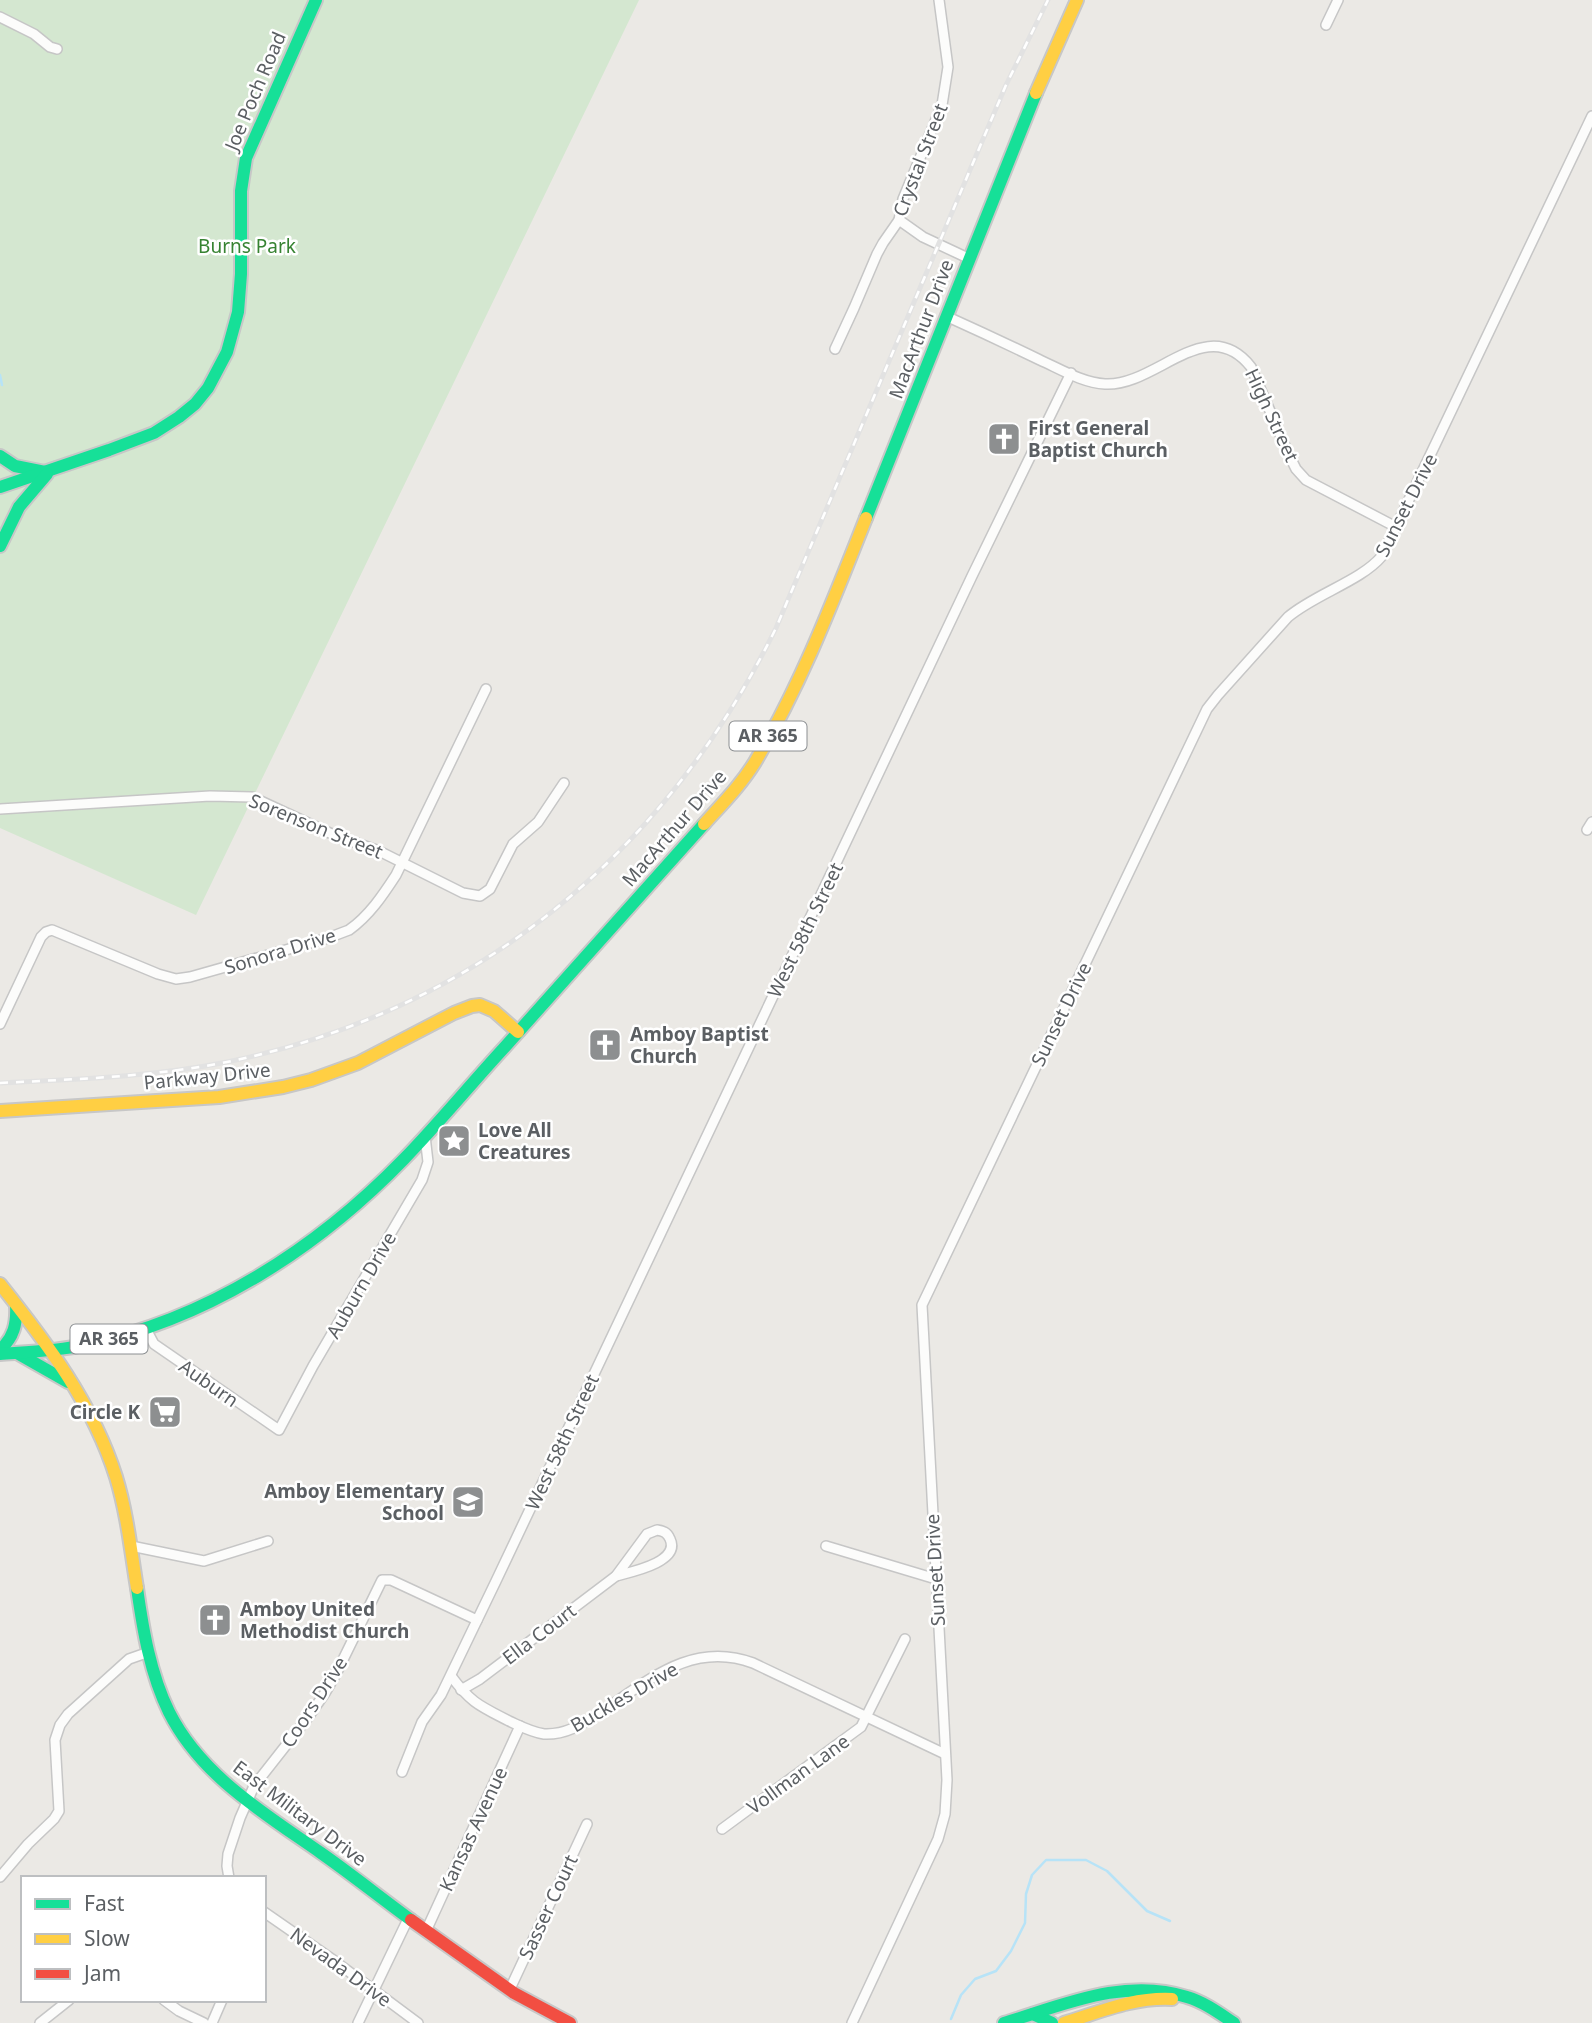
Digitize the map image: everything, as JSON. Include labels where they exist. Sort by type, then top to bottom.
[{"type":"street","name":"Joe Poch Road","points":[[0,486],[49,473],[163,428],[198,400],[215,380],[234,335],[238,315],[241,289],[241,182],[246,158],[316,0]]},
{"type":"street","name":"Crystal Street","points":[[835,349],[877,254],[899,220],[903,199],[942,105],[947,80],[947,55],[939,0]]},
{"type":"street","name":"MacArthur Drive","points":[[0,1352],[50,1350],[103,1341],[146,1329],[220,1298],[303,1248],[365,1198],[425,1136],[732,793],[754,763],[812,652],[1044,72],[1077,0]]},
{"type":"street","points":[[1326,25],[1338,0]]},
{"type":"street","points":[[0,17],[34,34],[50,47],[57,48]]},
{"type":"street","name":"Sunset Drive","points":[[852,2023],[941,1832],[946,1804],[922,1310],[924,1301],[1207,709],[1288,617],[1301,606],[1376,564],[1382,556],[1592,116]]},
{"type":"street","points":[[899,220],[923,237],[970,258]]},
{"type":"street","name":"High Street","points":[[948,317],[1070,373],[1102,384],[1114,384],[1143,376],[1198,348],[1213,346],[1229,349],[1241,356],[1251,367],[1289,455],[1306,480],[1396,527]]},
{"type":"street","name":"West 58th Street","points":[[402,1772],[422,1722],[441,1695],[478,1620],[1070,373]]},
{"type":"street","points":[[0,456],[13,466],[49,473]]},
{"type":"street","name":"Joe Poch Road","points":[[0,546],[17,508],[49,473]]},
{"type":"street","name":"Sonora Drive","points":[[0,1024],[41,937],[52,930],[169,978],[190,977],[349,930],[359,923],[383,895],[402,863],[486,689]]},
{"type":"street","name":"Sorenson Street","points":[[0,809],[210,796],[252,797],[334,835],[379,851],[463,893],[480,896],[490,889],[513,844],[538,822],[564,783]]},
{"type":"street","name":"Parkway Drive","points":[[0,1111],[207,1098],[283,1087],[358,1063],[472,1006],[480,1005],[494,1011],[518,1032]]},
{"type":"street","name":"Auburn Drive","points":[[279,1430],[422,1180],[428,1162],[425,1136]]},
{"type":"street","name":"East Military Drive","points":[[0,1284],[50,1350],[91,1414],[108,1454],[124,1506],[149,1652],[167,1707],[190,1746],[247,1801],[408,1919],[509,1991],[534,2007],[570,2023]]},
{"type":"street","points":[[0,1352],[16,1331],[16,1304]]},
{"type":"street","name":"Auburn","points":[[146,1329],[154,1344],[279,1430]]},
{"type":"street","points":[[17,1353],[72,1385]]},
{"type":"street","name":"Ella Court","points":[[461,1690],[480,1679],[616,1576],[649,1532],[660,1531],[667,1534],[672,1548],[667,1557],[616,1576]]},
{"type":"street","points":[[131,1546],[204,1561],[268,1541]]},
{"type":"street","points":[[826,1546],[936,1579]]},
{"type":"street","name":"Coors Drive","points":[[247,1801],[254,1786],[325,1693],[382,1580],[391,1580],[478,1620]]},
{"type":"street","name":"Vollman Lane","points":[[722,1829],[861,1727],[905,1639]]},
{"type":"street","points":[[0,1877],[59,1811],[55,1740],[64,1719],[129,1659],[149,1652]]},
{"type":"street","name":"Buckles Drive","points":[[461,1690],[478,1705],[520,1726],[545,1734],[559,1733],[573,1729],[675,1665],[694,1658],[734,1658],[753,1663],[945,1754]]},
{"type":"street","points":[[451,1676],[461,1690]]},
{"type":"street","name":"Kansas Avenue","points":[[426,1931],[520,1726]]},
{"type":"street","points":[[229,1876],[227,1859],[247,1801]]},
{"type":"street","name":"Sasser Court","points":[[509,1991],[587,1824]]},
{"type":"street","name":"Nevada Drive","points":[[266,1913],[418,2023]]},
{"type":"street","points":[[358,2023],[408,1919]]},
{"type":"street","points":[[1004,2023],[1098,1993],[1152,1989],[1189,1997],[1234,2023]]},
{"type":"street","points":[[1064,2023],[1114,2005],[1159,1998],[1188,2003],[1226,2023]]},
{"type":"street","points":[[40,2023],[66,2002]]},
{"type":"street","points":[[167,2002],[204,2023]]},
{"type":"street","points":[[212,2023],[221,2002]]},
{"type":"street","points":[[1033,2014],[1052,2023]]},
{"type":"green space","name":"Burns Park","points":[[0,0],[639,0],[196,915],[0,828]]},
{"type":"waterway","points":[[0,375],[2,385]]},
{"type":"waterway","points":[[951,2019],[961,1995],[975,1979],[996,1971],[1011,1951],[1025,1923],[1026,1894],[1032,1875],[1046,1860],[1086,1860],[1107,1871],[1147,1911],[1170,1921]]},
{"type":"railway","points":[[0,1083],[171,1071],[227,1062],[318,1038],[402,1004],[481,962],[553,911],[619,851],[678,784],[731,709],[776,628],[1006,85],[1048,0]]},
{"type":"traffic: fast","points":[[0,487],[154,433],[195,404],[208,388],[227,352],[238,312],[241,191],[246,158],[316,0]]},
{"type":"traffic: fast","points":[[866,518],[1036,93]]},
{"type":"traffic: fast","points":[[0,456],[15,466],[45,472]]},
{"type":"traffic: fast","points":[[0,546],[19,507],[47,474]]},
{"type":"traffic: fast","points":[[0,1354],[84,1345],[174,1318],[217,1299],[258,1276],[335,1222],[371,1192],[417,1146],[704,824]]},
{"type":"traffic: fast","points":[[0,1350],[14,1330],[16,1305]]},
{"type":"traffic: fast","points":[[17,1353],[68,1382]]},
{"type":"traffic: fast","points":[[137,1588],[157,1682],[169,1712],[198,1755],[256,1808],[411,1920]]},
{"type":"traffic: fast","points":[[1004,2023],[1094,1996],[1141,1990],[1193,1999],[1234,2023]]},
{"type":"traffic: fast","points":[[1033,2014],[1052,2023]]},
{"type":"traffic: slow","points":[[1036,93],[1077,0]]},
{"type":"traffic: slow","points":[[704,824],[744,779],[772,733],[815,642],[866,518]]},
{"type":"traffic: slow","points":[[0,1111],[219,1097],[283,1087],[358,1063],[472,1006],[480,1005],[494,1011],[518,1032]]},
{"type":"traffic: slow","points":[[0,1284],[67,1375],[95,1424],[120,1491],[137,1588]]},
{"type":"traffic: slow","points":[[1064,2023],[1130,2003],[1172,1999]]},
{"type":"traffic: jam","points":[[411,1920],[514,1993],[570,2023]]},
{"type":"place","name":"First General Baptist Church","points":[[1004,439]]},
{"type":"place","name":"Amboy Baptist Church","points":[[605,1045]]},
{"type":"place","name":"Love All Creatures","points":[[454,1141]]},
{"type":"place","name":"Circle K","points":[[165,1412]]},
{"type":"place","name":"Amboy Elementary School","points":[[468,1502]]},
{"type":"place","name":"Amboy United Methodist Church","points":[[215,1620]]}]
